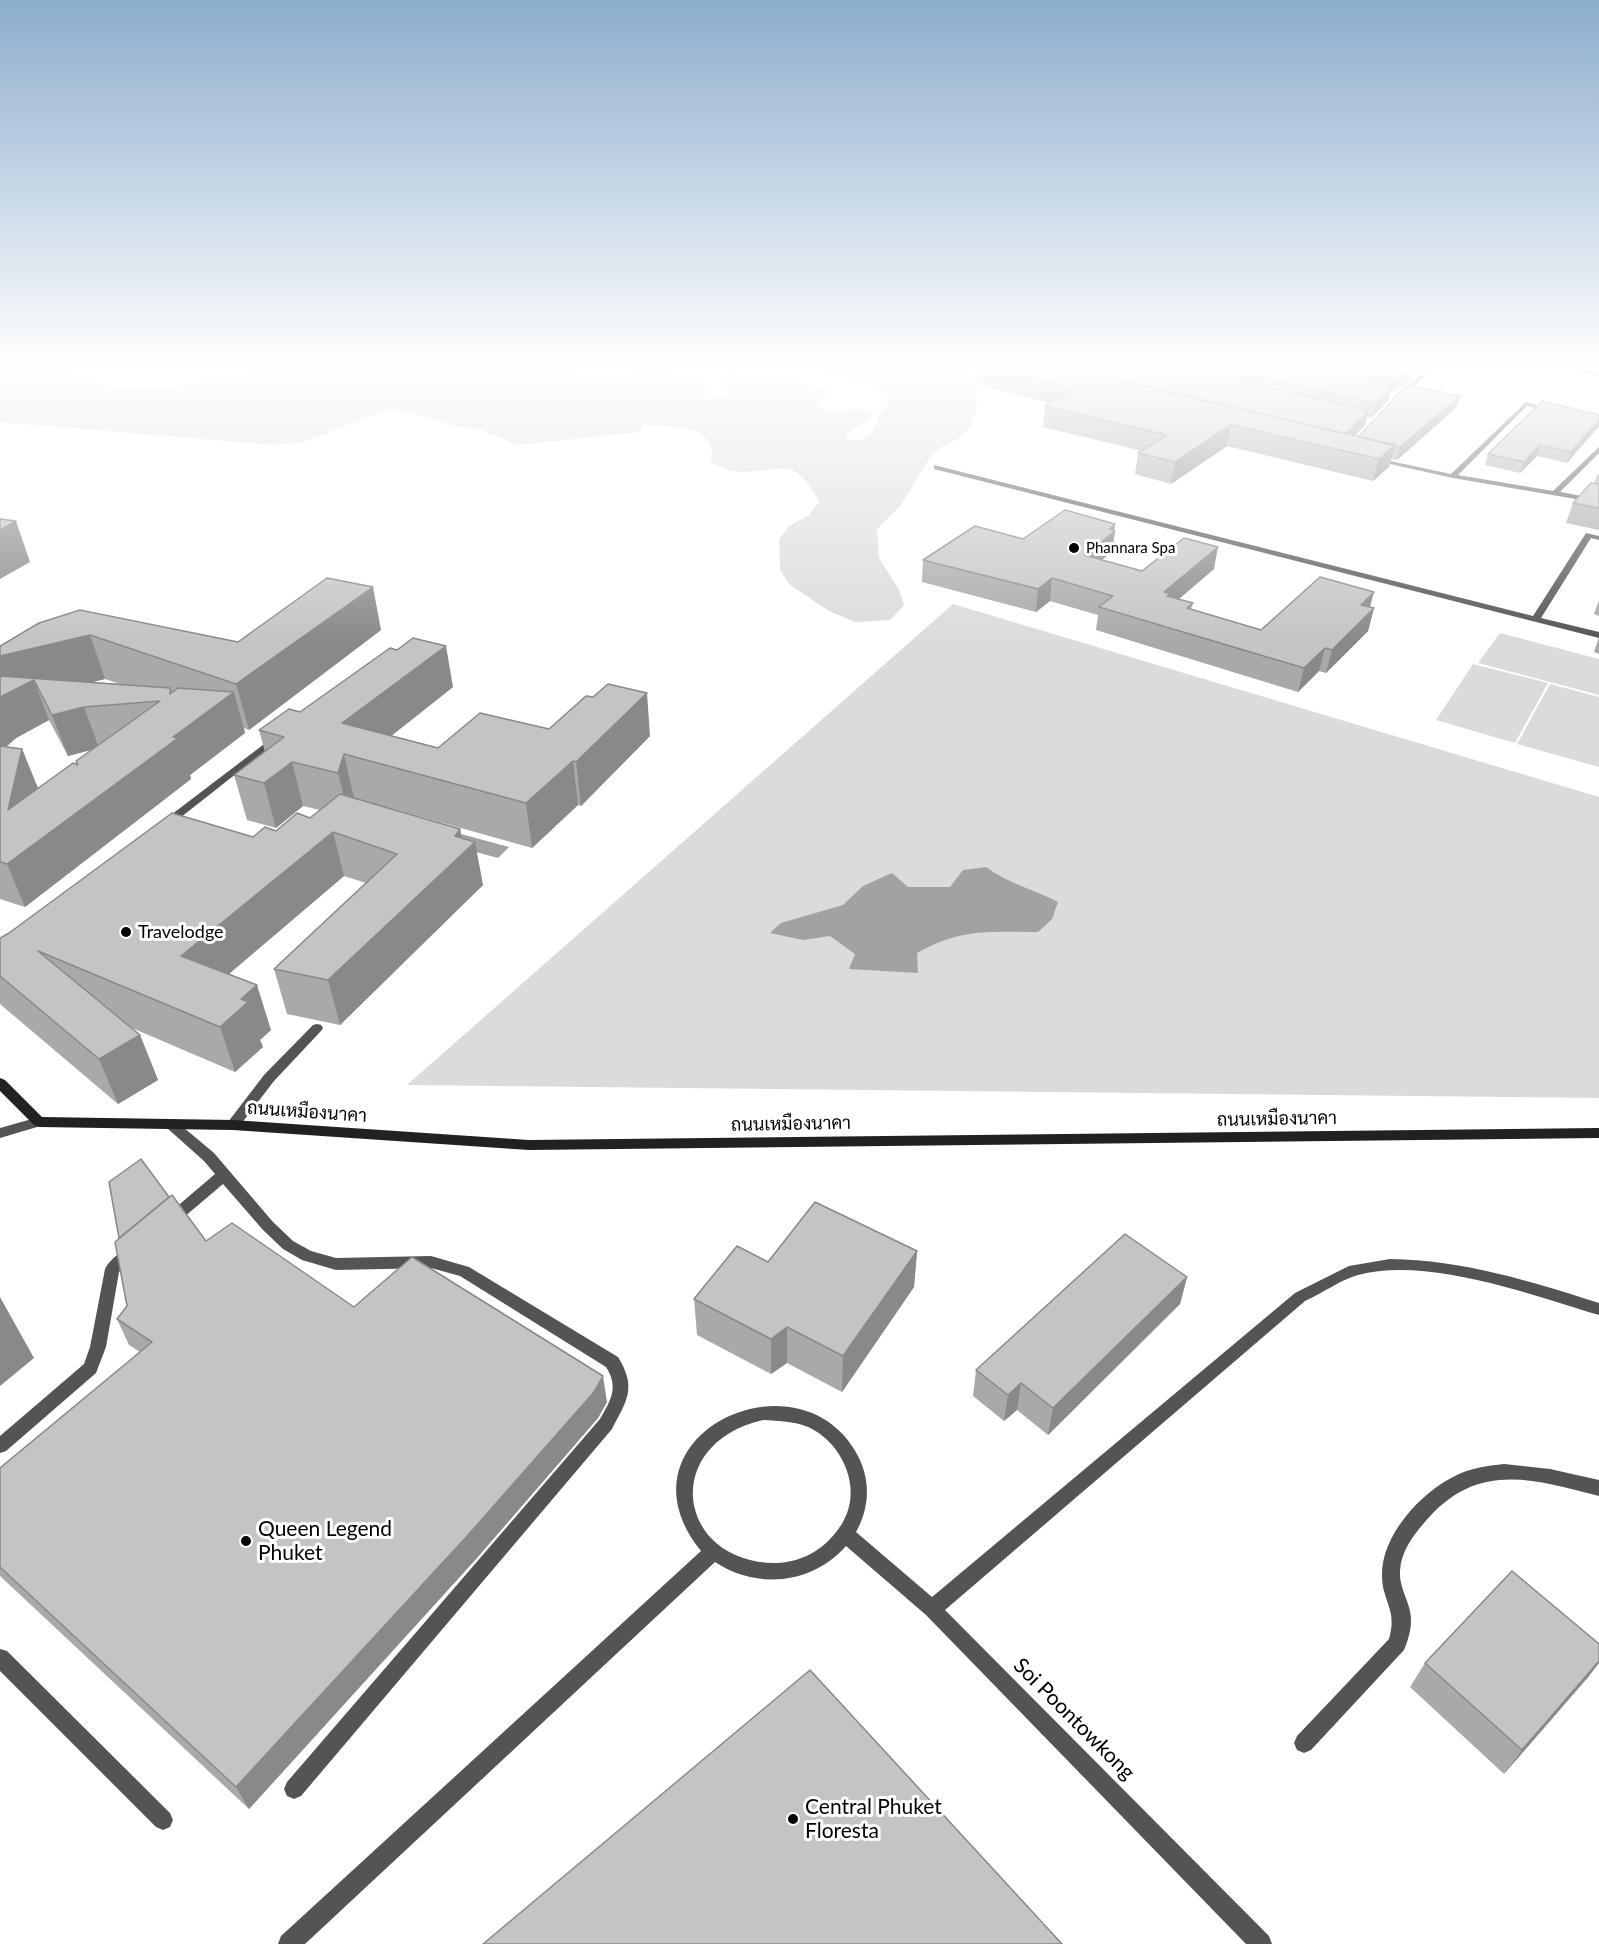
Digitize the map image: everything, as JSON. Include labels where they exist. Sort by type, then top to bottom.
[{"type":"street","points":[[1375,460],[1453,476],[1599,501]]},
{"type":"street","points":[[1453,476],[1470,460]]},
{"type":"street","points":[[1555,493],[1591,460]]},
{"type":"street","points":[[937,466],[1599,635]]},
{"type":"street","points":[[1535,620],[1589,536],[1599,538]]},
{"type":"street","points":[[161,827],[289,728]]},
{"type":"street","points":[[233,1125],[269,1078],[317,1028]]},
{"type":"street","points":[[0,1083],[39,1122],[0,1133]]},
{"type":"street","name":"ถนนเหมืองนาคา","points":[[39,1122],[233,1125],[529,1144],[1599,1133]]},
{"type":"street","points":[[172,1125],[210,1157],[268,1226],[288,1245],[307,1256],[336,1264],[431,1262],[464,1271],[612,1362],[621,1375],[623,1390],[606,1424],[294,1789]]},
{"type":"street","points":[[164,1226],[224,1175]]},
{"type":"street","points":[[0,1446],[90,1368],[98,1347],[112,1269],[146,1240]]},
{"type":"street","points":[[932,1609],[1300,1297],[1360,1268],[1393,1264],[1477,1273],[1599,1310]]},
{"type":"street","points":[[763,1413],[791,1414],[817,1424],[843,1447],[853,1462],[860,1487],[856,1514],[846,1535],[825,1556],[801,1569],[770,1574],[739,1568],[712,1553],[691,1523],[685,1506],[685,1479],[696,1454],[713,1434],[736,1420],[763,1413]]},
{"type":"street","points":[[1304,1743],[1396,1644],[1403,1627],[1403,1611],[1391,1572],[1398,1541],[1433,1498],[1462,1479],[1492,1472],[1532,1471],[1599,1488]]},
{"type":"street","name":"Soi Poontowkong","points":[[846,1535],[932,1609],[1261,1944]]},
{"type":"street","points":[[289,1944],[712,1553]]},
{"type":"street","points":[[0,1658],[163,1820]]},
{"type":"shaded area","points":[[711,460],[928,460],[901,505],[877,529],[879,558],[899,590],[904,605],[890,620],[855,622],[829,611],[789,584],[780,570],[779,539],[789,526],[809,515],[819,502],[809,485],[800,475],[791,470],[733,471],[711,462]]},
{"type":"shaded area","points":[[953,604],[1599,797],[1599,1098],[407,1085]]},
{"type":"shaded area","points":[[1500,633],[1599,659],[1599,695],[1478,663]]},
{"type":"shaded area","points":[[1473,664],[1548,683],[1515,743],[1436,720]]},
{"type":"shaded area","points":[[1550,684],[1599,697],[1599,767],[1517,744]]},
{"type":"shaded area","points":[[406,819],[509,847],[498,858],[394,830]]},
{"type":"shaded area","points":[[986,867],[1003,878],[1058,902],[1052,919],[1038,932],[976,933],[962,935],[933,945],[917,953],[918,973],[849,969],[855,954],[830,936],[803,940],[770,933],[781,923],[843,905],[863,886],[892,873],[908,887],[950,887],[963,870]]},
{"type":"building","points":[[1591,483],[1599,484],[1599,508],[1573,503]]},
{"type":"building","points":[[1065,510],[1115,524],[1110,529],[1115,531],[1084,555],[1142,571],[1184,538],[1218,547],[1164,592],[1170,594],[1167,596],[1193,603],[1187,608],[1261,630],[1320,577],[1374,592],[1361,605],[1374,608],[1332,650],[1325,648],[1304,668],[1099,607],[1113,596],[1052,578],[1038,589],[923,560],[975,526],[1023,539]]},
{"type":"building","points":[[0,519],[16,521],[0,530]]},
{"type":"building","points":[[327,578],[373,587],[236,684],[90,635],[0,656],[0,646],[39,623],[80,610],[238,642]]},
{"type":"building","points":[[413,638],[446,646],[342,723],[438,748],[480,713],[549,729],[586,696],[593,697],[608,684],[647,693],[576,762],[573,761],[526,803],[344,754],[338,773],[292,762],[264,783],[234,775],[284,737],[259,730],[289,709],[300,712],[390,648],[397,650]]},
{"type":"building","points":[[0,676],[170,688],[170,694],[178,688],[234,692],[173,737],[178,738],[7,864],[0,862],[0,746],[22,749],[8,810],[73,763],[78,765],[76,761],[160,701],[84,707],[52,715],[34,680],[0,697]]},
{"type":"building","points":[[340,794],[460,829],[455,836],[475,842],[328,980],[274,969],[397,854],[333,832],[181,956],[257,985],[241,999],[248,1002],[220,1027],[38,951],[140,1035],[99,1059],[0,976],[0,938],[172,813],[253,837],[265,827],[276,831],[297,813],[310,818]]},
{"type":"building","points":[[141,1159],[169,1197],[119,1238],[109,1182]]},
{"type":"building","name":"Queen Legend Phuket","points":[[172,1195],[206,1241],[232,1223],[354,1307],[412,1257],[603,1376],[594,1392],[469,1534],[236,1787],[0,1567],[0,1468],[152,1342],[117,1319],[127,1306],[115,1242]]},
{"type":"building","points":[[815,1202],[917,1251],[843,1356],[787,1327],[771,1339],[694,1299],[737,1246],[768,1262]]},
{"type":"building","points":[[1125,1234],[1187,1277],[1053,1408],[1021,1383],[1008,1395],[976,1370]]},
{"type":"building","points":[[1512,1571],[1599,1644],[1599,1661],[1522,1750],[1425,1663]]},
{"type":"building","name":"Central Phuket Floresta","points":[[810,1670],[1062,1944],[483,1944]]},
{"type":"place","name":"Phannara Spa","points":[[1074,548]]},
{"type":"place","name":"Travelodge","points":[[126,932]]},
{"type":"place","name":"Queen Legend Phuket","points":[[246,1541]]},
{"type":"place","name":"Central Phuket Floresta","points":[[793,1819]]}]
